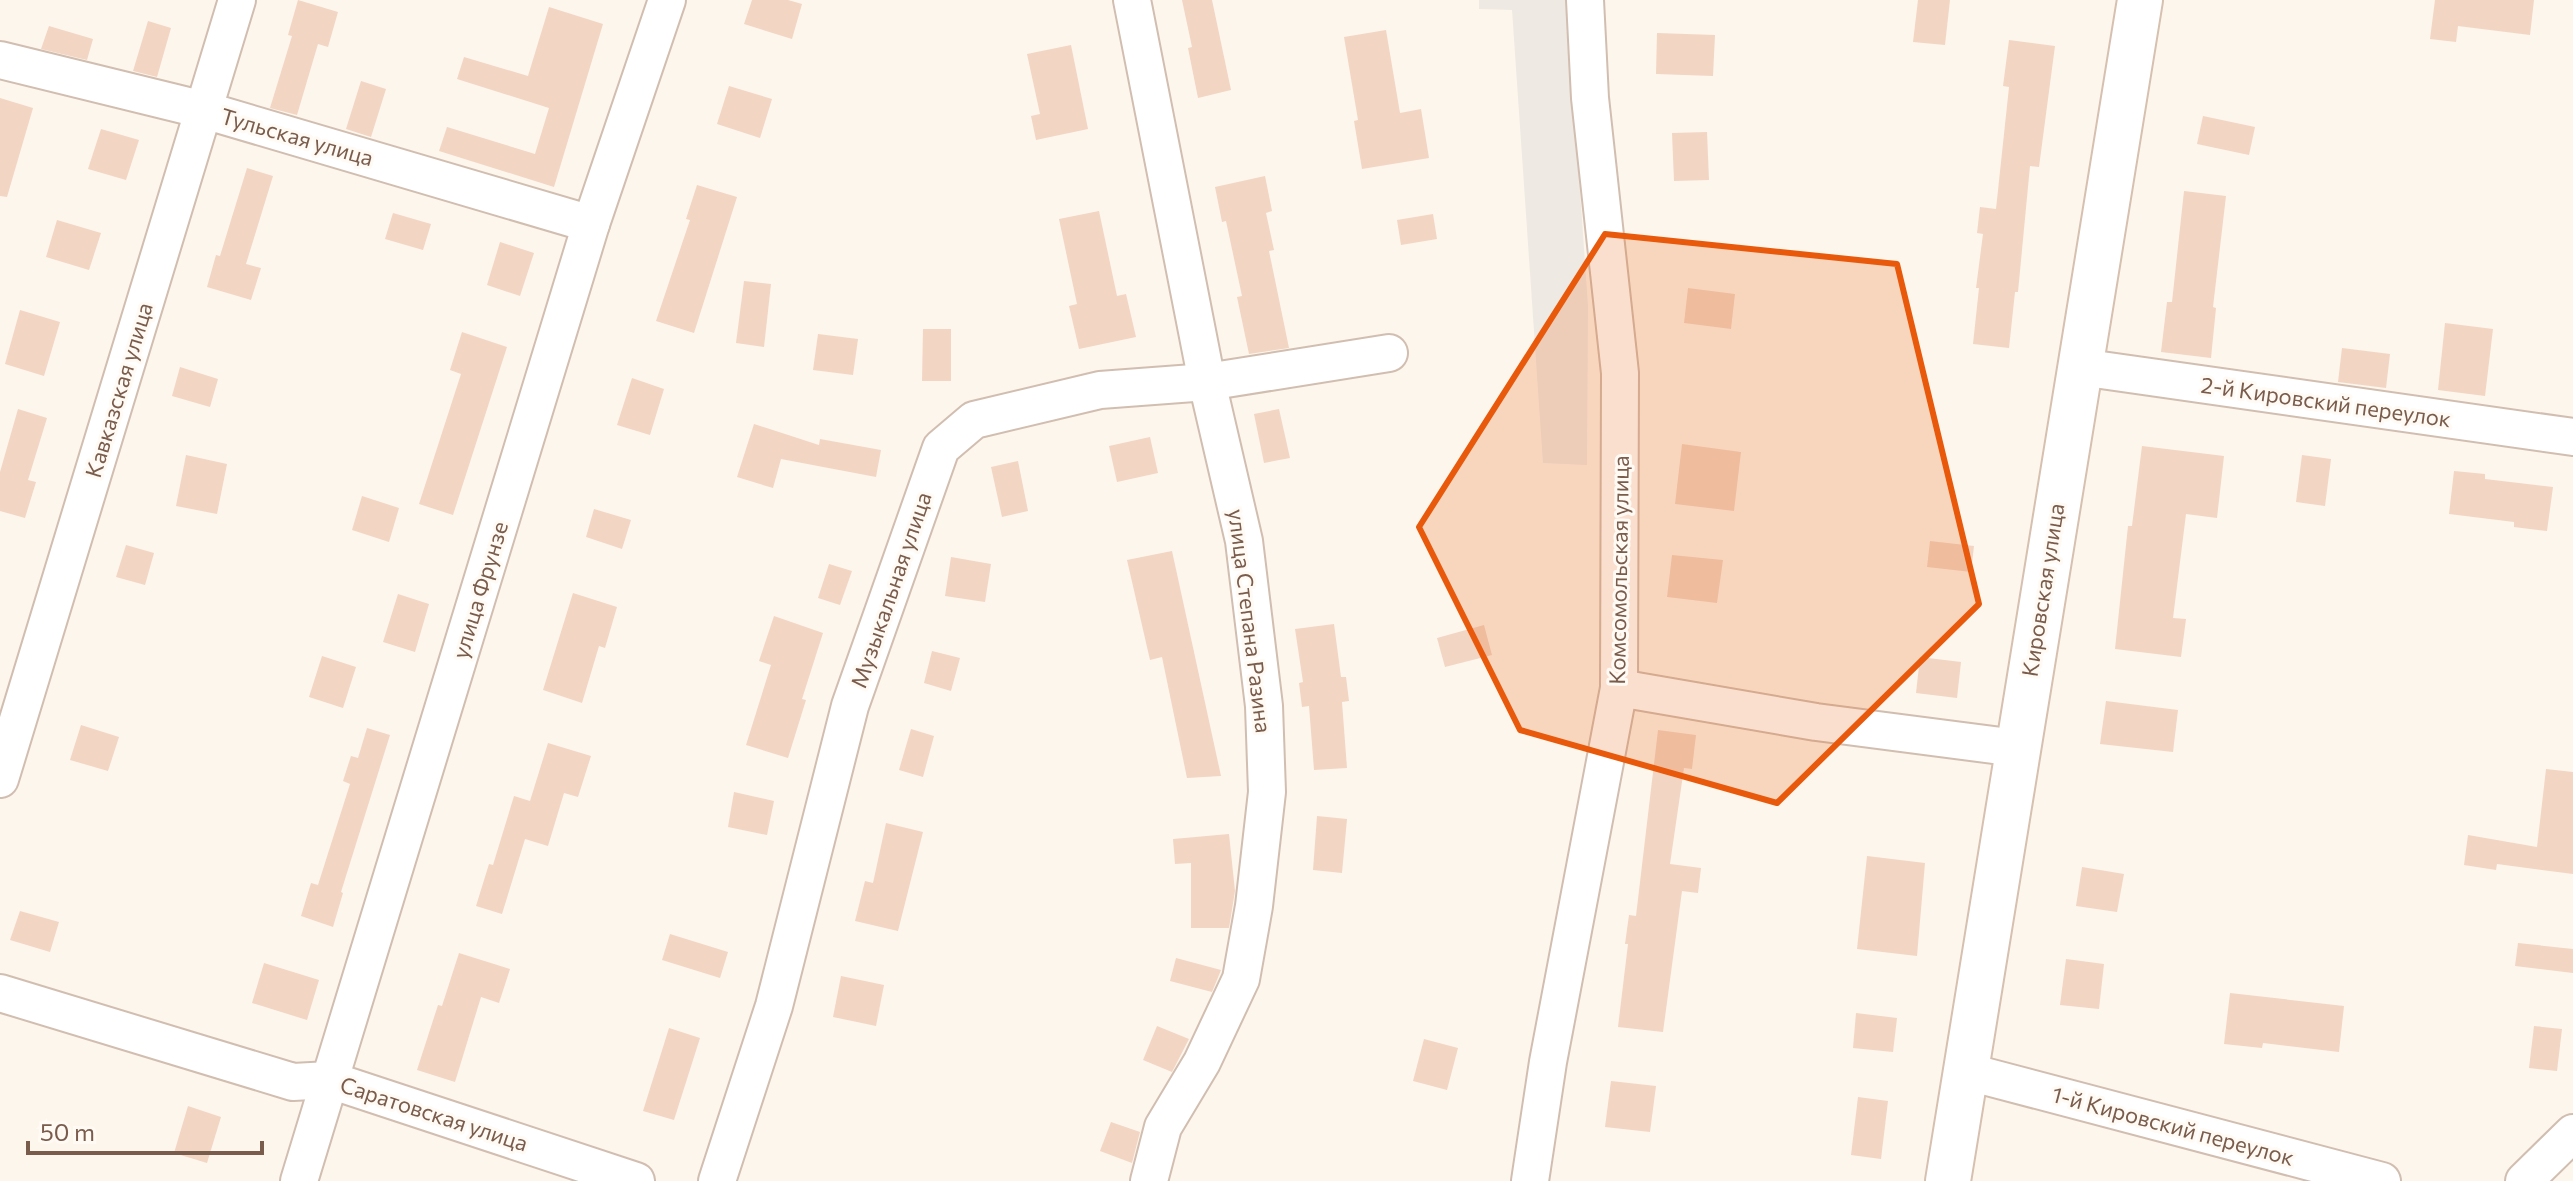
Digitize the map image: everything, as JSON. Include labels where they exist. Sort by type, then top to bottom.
[{"type":"main road","name":"Кировская улица","points":[[1948,1181],[2140,0]]},
{"type":"street","name":"Кавказская улица","points":[[0,779],[237,0]]},
{"type":"street","name":"улица Фрунзе","points":[[299,1181],[591,224],[667,0]]},
{"type":"street","name":"улица Степана Разина","points":[[1132,0],[1207,382],[1244,541],[1264,706],[1267,792],[1254,906],[1241,979],[1202,1062],[1163,1127],[1149,1181]]},
{"type":"street","name":"Комсомольская улица","points":[[1530,1181],[1548,1062],[1619,688],[1620,373],[1590,98],[1585,0]]},
{"type":"street","name":"Тульская улица","points":[[0,60],[204,110],[591,224]]},
{"type":"street","name":"Музыкальная улица","points":[[717,1181],[774,1006],[850,706],[941,448],[974,420],[1100,390],[1207,382],[1389,353]]},
{"type":"street","name":"2-й Кировский переулок","points":[[2080,367],[2573,437]]},
{"type":"street","points":[[1619,688],[1816,722],[2017,748]]},
{"type":"street","name":"Саратовская улица","points":[[0,993],[293,1082],[330,1080],[636,1181]]},
{"type":"street","name":"1-й Кировский переулок","points":[[1965,1071],[2382,1181]]},
{"type":"street","points":[[2524,1181],[2573,1133]]},
{"type":"highlighted area","points":[[1605,234],[1897,264],[1979,604],[1777,803],[1520,730],[1419,527]]},
{"type":"shaded area","points":[[1479,0],[1571,0],[1574,104],[1588,306],[1587,465],[1543,463],[1512,10],[1479,9]]},
{"type":"building","points":[[298,0],[338,12],[328,47],[318,44],[297,115],[270,108],[292,36],[288,35]]},
{"type":"building","points":[[752,0],[788,0],[802,4],[792,39],[744,24]]},
{"type":"building","points":[[1182,0],[1212,0],[1231,90],[1198,98]]},
{"type":"building","points":[[1918,0],[1950,0],[1945,45],[1913,42]]},
{"type":"building","points":[[2435,0],[2534,0],[2530,35],[2458,26],[2456,42],[2430,39]]},
{"type":"building","points":[[549,7],[603,24],[554,187],[439,151],[447,127],[535,154],[549,108],[457,79],[464,57],[528,76]]},
{"type":"building","points":[[148,21],[171,28],[157,77],[133,71]]},
{"type":"building","points":[[49,26],[93,39],[87,60],[41,49]]},
{"type":"building","points":[[1386,30],[1400,113],[1421,109],[1429,158],[1362,169],[1354,121],[1358,120],[1344,37]]},
{"type":"building","points":[[1657,33],[1715,35],[1713,76],[1656,74]]},
{"type":"building","points":[[2009,40],[2055,46],[2039,167],[2030,166],[2018,292],[2015,292],[2009,348],[1973,344],[1983,234],[1977,233],[1980,207],[1996,209],[2009,87],[2003,86]]},
{"type":"building","points":[[1071,45],[1088,129],[1036,140],[1031,116],[1040,114],[1027,54]]},
{"type":"building","points":[[361,81],[386,89],[371,137],[346,129]]},
{"type":"building","points":[[729,86],[772,99],[760,138],[717,124]]},
{"type":"building","points":[[0,98],[33,108],[7,197],[0,196]]},
{"type":"building","points":[[2203,116],[2255,127],[2249,155],[2197,144]]},
{"type":"building","points":[[101,129],[139,140],[126,180],[88,169]]},
{"type":"building","points":[[1707,132],[1709,180],[1674,181],[1672,133]]},
{"type":"building","points":[[247,168],[273,176],[246,264],[261,268],[251,300],[207,287],[216,255],[220,256]]},
{"type":"building","points":[[1265,176],[1272,211],[1266,213],[1274,250],[1269,251],[1289,348],[1249,354],[1237,297],[1242,296],[1226,221],[1222,222],[1215,187]]},
{"type":"building","points":[[697,185],[737,197],[694,333],[656,321],[690,220],[686,219]]},
{"type":"building","points":[[2184,191],[2226,196],[2213,307],[2216,308],[2211,358],[2161,352],[2167,302],[2172,302]]},
{"type":"building","points":[[1099,211],[1117,296],[1126,294],[1136,337],[1079,349],[1069,306],[1077,304],[1059,219]]},
{"type":"building","points":[[393,213],[431,224],[423,250],[385,239]]},
{"type":"building","points":[[1433,214],[1437,239],[1401,245],[1397,220]]},
{"type":"building","points":[[57,220],[101,233],[89,270],[46,257]]},
{"type":"building","points":[[500,242],[534,253],[520,296],[487,285]]},
{"type":"building","points":[[744,281],[771,284],[764,347],[736,343]]},
{"type":"building","points":[[1688,288],[1735,294],[1731,329],[1684,323]]},
{"type":"building","points":[[20,310],[60,322],[44,376],[5,364]]},
{"type":"building","points":[[2445,323],[2493,329],[2485,396],[2438,390]]},
{"type":"building","points":[[923,329],[951,329],[951,381],[922,381]]},
{"type":"building","points":[[462,332],[507,347],[453,515],[419,504],[461,374],[450,370]]},
{"type":"building","points":[[818,334],[858,339],[853,375],[813,370]]},
{"type":"building","points":[[2342,348],[2390,354],[2386,388],[2338,382]]},
{"type":"building","points":[[180,367],[218,379],[210,407],[172,396]]},
{"type":"building","points":[[632,378],[664,389],[650,435],[617,425]]},
{"type":"building","points":[[18,409],[47,418],[28,480],[36,482],[25,518],[0,511],[0,472]]},
{"type":"building","points":[[1279,409],[1290,458],[1264,463],[1254,414]]},
{"type":"building","points":[[754,424],[819,445],[820,439],[881,450],[876,477],[781,459],[773,488],[737,477]]},
{"type":"building","points":[[1150,437],[1158,473],[1117,482],[1109,446]]},
{"type":"building","points":[[1682,444],[1741,452],[1734,511],[1675,504]]},
{"type":"building","points":[[2142,446],[2224,456],[2217,518],[2186,514],[2173,618],[2186,619],[2181,657],[2115,649],[2128,526],[2132,526]]},
{"type":"building","points":[[186,455],[227,464],[217,514],[176,506]]},
{"type":"building","points":[[2302,455],[2331,459],[2325,506],[2296,502]]},
{"type":"building","points":[[1018,461],[1028,511],[1002,517],[991,467]]},
{"type":"building","points":[[2454,471],[2485,474],[2485,479],[2553,487],[2547,531],[2514,527],[2514,522],[2449,514]]},
{"type":"building","points":[[362,496],[399,508],[389,542],[352,530]]},
{"type":"building","points":[[594,509],[631,520],[622,549],[586,537]]},
{"type":"building","points":[[1930,541],[1974,546],[1971,572],[1927,567]]},
{"type":"building","points":[[126,545],[154,553],[145,585],[116,577]]},
{"type":"building","points":[[1172,551],[1221,776],[1187,778],[1162,657],[1150,660],[1127,560]]},
{"type":"building","points":[[1672,555],[1723,560],[1717,603],[1667,597]]},
{"type":"building","points":[[951,557],[991,564],[985,602],[945,596]]},
{"type":"building","points":[[829,564],[852,571],[840,605],[818,598]]},
{"type":"building","points":[[573,593],[617,607],[605,648],[599,646],[582,703],[543,690]]},
{"type":"building","points":[[398,594],[429,604],[415,652],[383,642]]},
{"type":"building","points":[[774,616],[823,633],[802,699],[806,700],[788,758],[746,745],[771,665],[759,661]]},
{"type":"building","points":[[1334,624],[1341,677],[1346,677],[1349,701],[1342,702],[1347,768],[1314,770],[1309,706],[1302,707],[1299,683],[1303,682],[1295,629]]},
{"type":"building","points":[[1484,625],[1492,655],[1445,667],[1437,638]]},
{"type":"building","points":[[932,651],[960,658],[951,691],[924,683]]},
{"type":"building","points":[[322,656],[356,667],[343,708],[309,697]]},
{"type":"building","points":[[1920,657],[1961,662],[1957,698],[1916,693]]},
{"type":"building","points":[[2106,701],[2178,710],[2173,752],[2100,744]]},
{"type":"building","points":[[81,725],[119,737],[108,771],[70,760]]},
{"type":"building","points":[[367,728],[390,735],[333,927],[301,916],[311,883],[318,885],[350,784],[343,781],[351,756],[358,758]]},
{"type":"building","points":[[911,729],[934,736],[923,777],[899,770]]},
{"type":"building","points":[[1658,730],[1696,735],[1692,769],[1684,768],[1670,864],[1701,868],[1698,893],[1682,891],[1663,1032],[1618,1027],[1628,944],[1625,944],[1629,915],[1636,916]]},
{"type":"building","points":[[548,743],[591,756],[578,797],[564,793],[548,846],[525,839],[502,914],[476,906],[489,864],[493,865],[514,796],[530,801]]},
{"type":"building","points":[[2546,769],[2573,772],[2573,874],[2497,864],[2496,870],[2464,865],[2468,835],[2537,847]]},
{"type":"building","points":[[734,792],[774,801],[767,835],[728,827]]},
{"type":"building","points":[[1317,816],[1347,819],[1342,873],[1313,870]]},
{"type":"building","points":[[886,823],[923,832],[898,931],[855,921],[865,881],[873,883]]},
{"type":"building","points":[[1229,834],[1235,891],[1229,928],[1191,928],[1191,863],[1175,864],[1173,839]]},
{"type":"building","points":[[1867,856],[1925,863],[1917,956],[1857,949]]},
{"type":"building","points":[[2082,867],[2124,874],[2117,912],[2076,906]]},
{"type":"building","points":[[20,911],[59,922],[50,952],[10,940]]},
{"type":"building","points":[[670,934],[728,952],[720,978],[662,960]]},
{"type":"building","points":[[2518,943],[2573,949],[2573,973],[2515,966]]},
{"type":"building","points":[[459,953],[510,969],[499,1003],[481,997],[455,1082],[417,1070]]},
{"type":"building","points":[[1176,958],[1221,970],[1212,992],[1170,981]]},
{"type":"building","points":[[2066,959],[2104,964],[2099,1009],[2060,1005]]},
{"type":"building","points":[[264,963],[319,980],[307,1020],[252,1003]]},
{"type":"building","points":[[841,976],[884,985],[876,1026],[833,1017]]},
{"type":"building","points":[[2230,993],[2344,1006],[2339,1052],[2263,1043],[2262,1048],[2224,1044]]},
{"type":"building","points":[[1856,1013],[1897,1018],[1893,1052],[1853,1048]]},
{"type":"building","points":[[1157,1026],[1189,1039],[1172,1072],[1143,1060]]},
{"type":"building","points":[[2534,1026],[2562,1029],[2557,1071],[2529,1068]]},
{"type":"building","points":[[669,1028],[700,1038],[674,1120],[643,1111]]},
{"type":"building","points":[[1424,1039],[1458,1048],[1447,1090],[1413,1081]]},
{"type":"building","points":[[1611,1081],[1656,1086],[1650,1132],[1605,1127]]},
{"type":"building","points":[[1858,1097],[1888,1101],[1881,1159],[1851,1155]]},
{"type":"building","points":[[188,1106],[221,1117],[207,1163],[174,1153]]},
{"type":"building","points":[[1111,1122],[1140,1132],[1132,1163],[1100,1151]]}]
